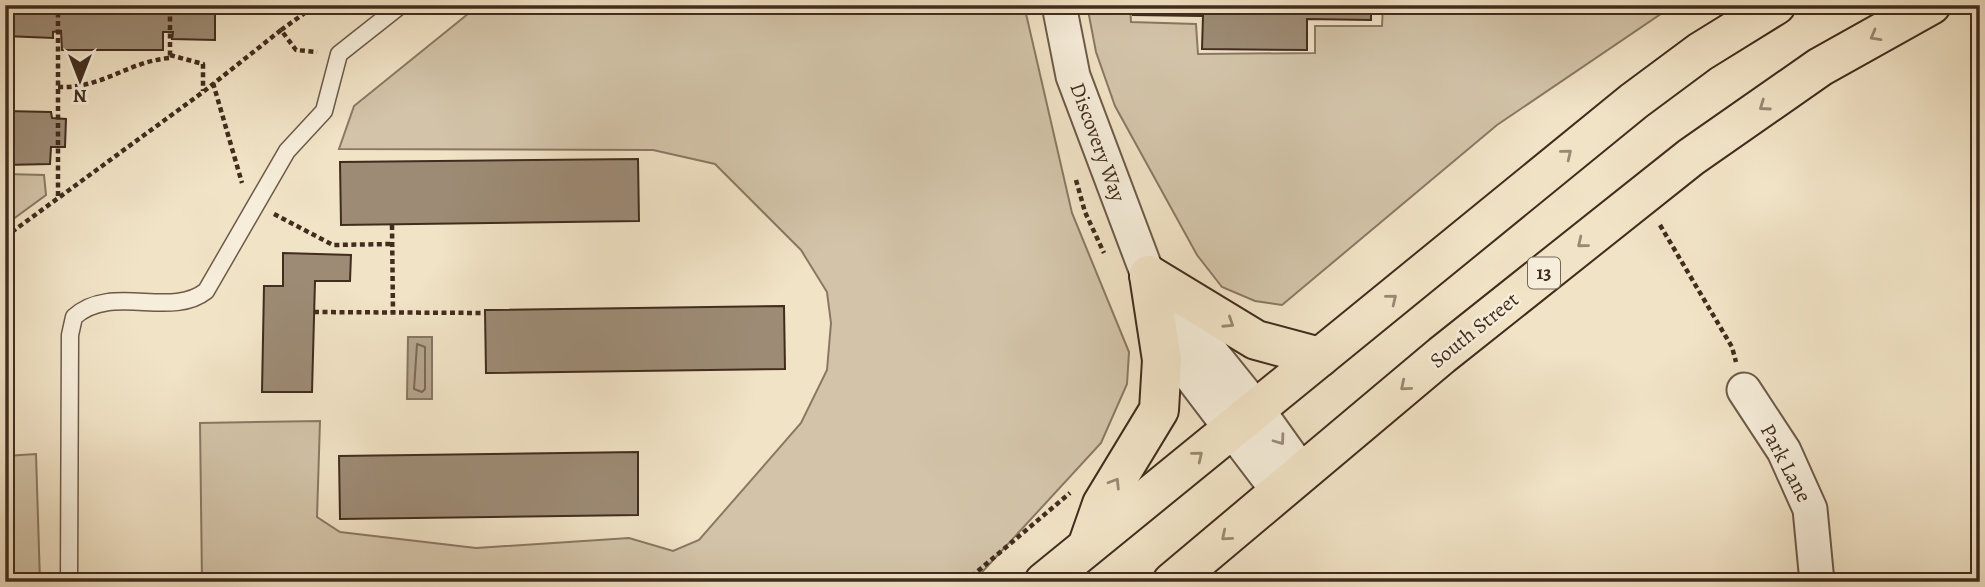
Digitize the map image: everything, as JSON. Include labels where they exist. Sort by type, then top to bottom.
[{"type":"highway","points":[[1044,582],[1634,101],[1700,52],[1776,5]]},
{"type":"highway","name":"South Street","points":[[1172,582],[1442,355],[1691,157],[1820,67],[1931,5]]},
{"type":"highway","points":[[1149,275],[1255,340],[1320,357]]},
{"type":"highway","points":[[1087,546],[1102,504],[1159,411],[1162,360],[1149,275]]},
{"type":"street","name":"Discovery Way","points":[[1059,5],[1073,76],[1149,275],[1243,419],[1290,482]]},
{"type":"street","name":"Park Lane","points":[[1744,390],[1784,450],[1810,509],[1817,582]]},
{"type":"lane","points":[[69,582],[70,335],[74,317],[104,302],[199,297],[211,284],[287,151],[324,111],[339,54],[401,5]]},
{"type":"path","points":[[58,5],[58,197]]},
{"type":"path","points":[[58,87],[99,83],[137,65],[170,58],[170,5]]},
{"type":"path","points":[[5,237],[203,92],[316,5]]},
{"type":"path","points":[[281,30],[296,50],[339,54]]},
{"type":"path","points":[[170,55],[203,64],[203,92]]},
{"type":"path","points":[[214,83],[246,196],[294,227],[333,245],[392,244]]},
{"type":"path","points":[[392,225],[393,313]]},
{"type":"path","points":[[1660,225],[1732,347],[1744,390]]},
{"type":"path","points":[[314,312],[485,313]]},
{"type":"path","points":[[965,582],[1080,485]]},
{"type":"shaded area","points":[[479,5],[1024,5],[1072,213],[1129,352],[1127,384],[1101,443],[973,582],[202,582],[200,423],[320,421],[317,517],[340,532],[476,548],[629,538],[673,551],[699,540],[801,423],[827,370],[831,323],[827,292],[801,250],[715,164],[653,150],[339,149],[354,106]]},
{"type":"shaded area","points":[[1087,5],[1130,5],[1131,22],[1196,24],[1198,54],[1315,53],[1315,26],[1382,26],[1383,5],[1674,5],[1497,125],[1282,305],[1255,301],[1222,287],[1197,255],[1115,106],[1096,52]]},
{"type":"shaded area","points":[[5,174],[44,175],[46,195],[5,225]]},
{"type":"shaded area","points":[[36,454],[40,582],[5,582],[5,456]]},
{"type":"water","points":[[408,337],[432,337],[432,399],[407,399]]},
{"type":"building","points":[[5,5],[215,5],[215,40],[172,39],[173,32],[163,32],[163,50],[62,50],[61,31],[53,32],[53,38],[5,36]]},
{"type":"building","points":[[1134,5],[1371,5],[1371,20],[1307,19],[1307,50],[1202,49],[1203,16],[1133,15]]},
{"type":"building","points":[[5,111],[51,112],[52,118],[66,119],[65,147],[51,147],[50,164],[5,165]]},
{"type":"building","points":[[638,159],[639,221],[341,225],[340,162]]},
{"type":"building","points":[[283,253],[351,255],[350,281],[315,281],[312,392],[262,392],[264,286],[283,286]]},
{"type":"building","points":[[784,306],[785,369],[486,373],[485,310]]},
{"type":"building","points":[[638,452],[638,515],[340,519],[339,456]]}]
